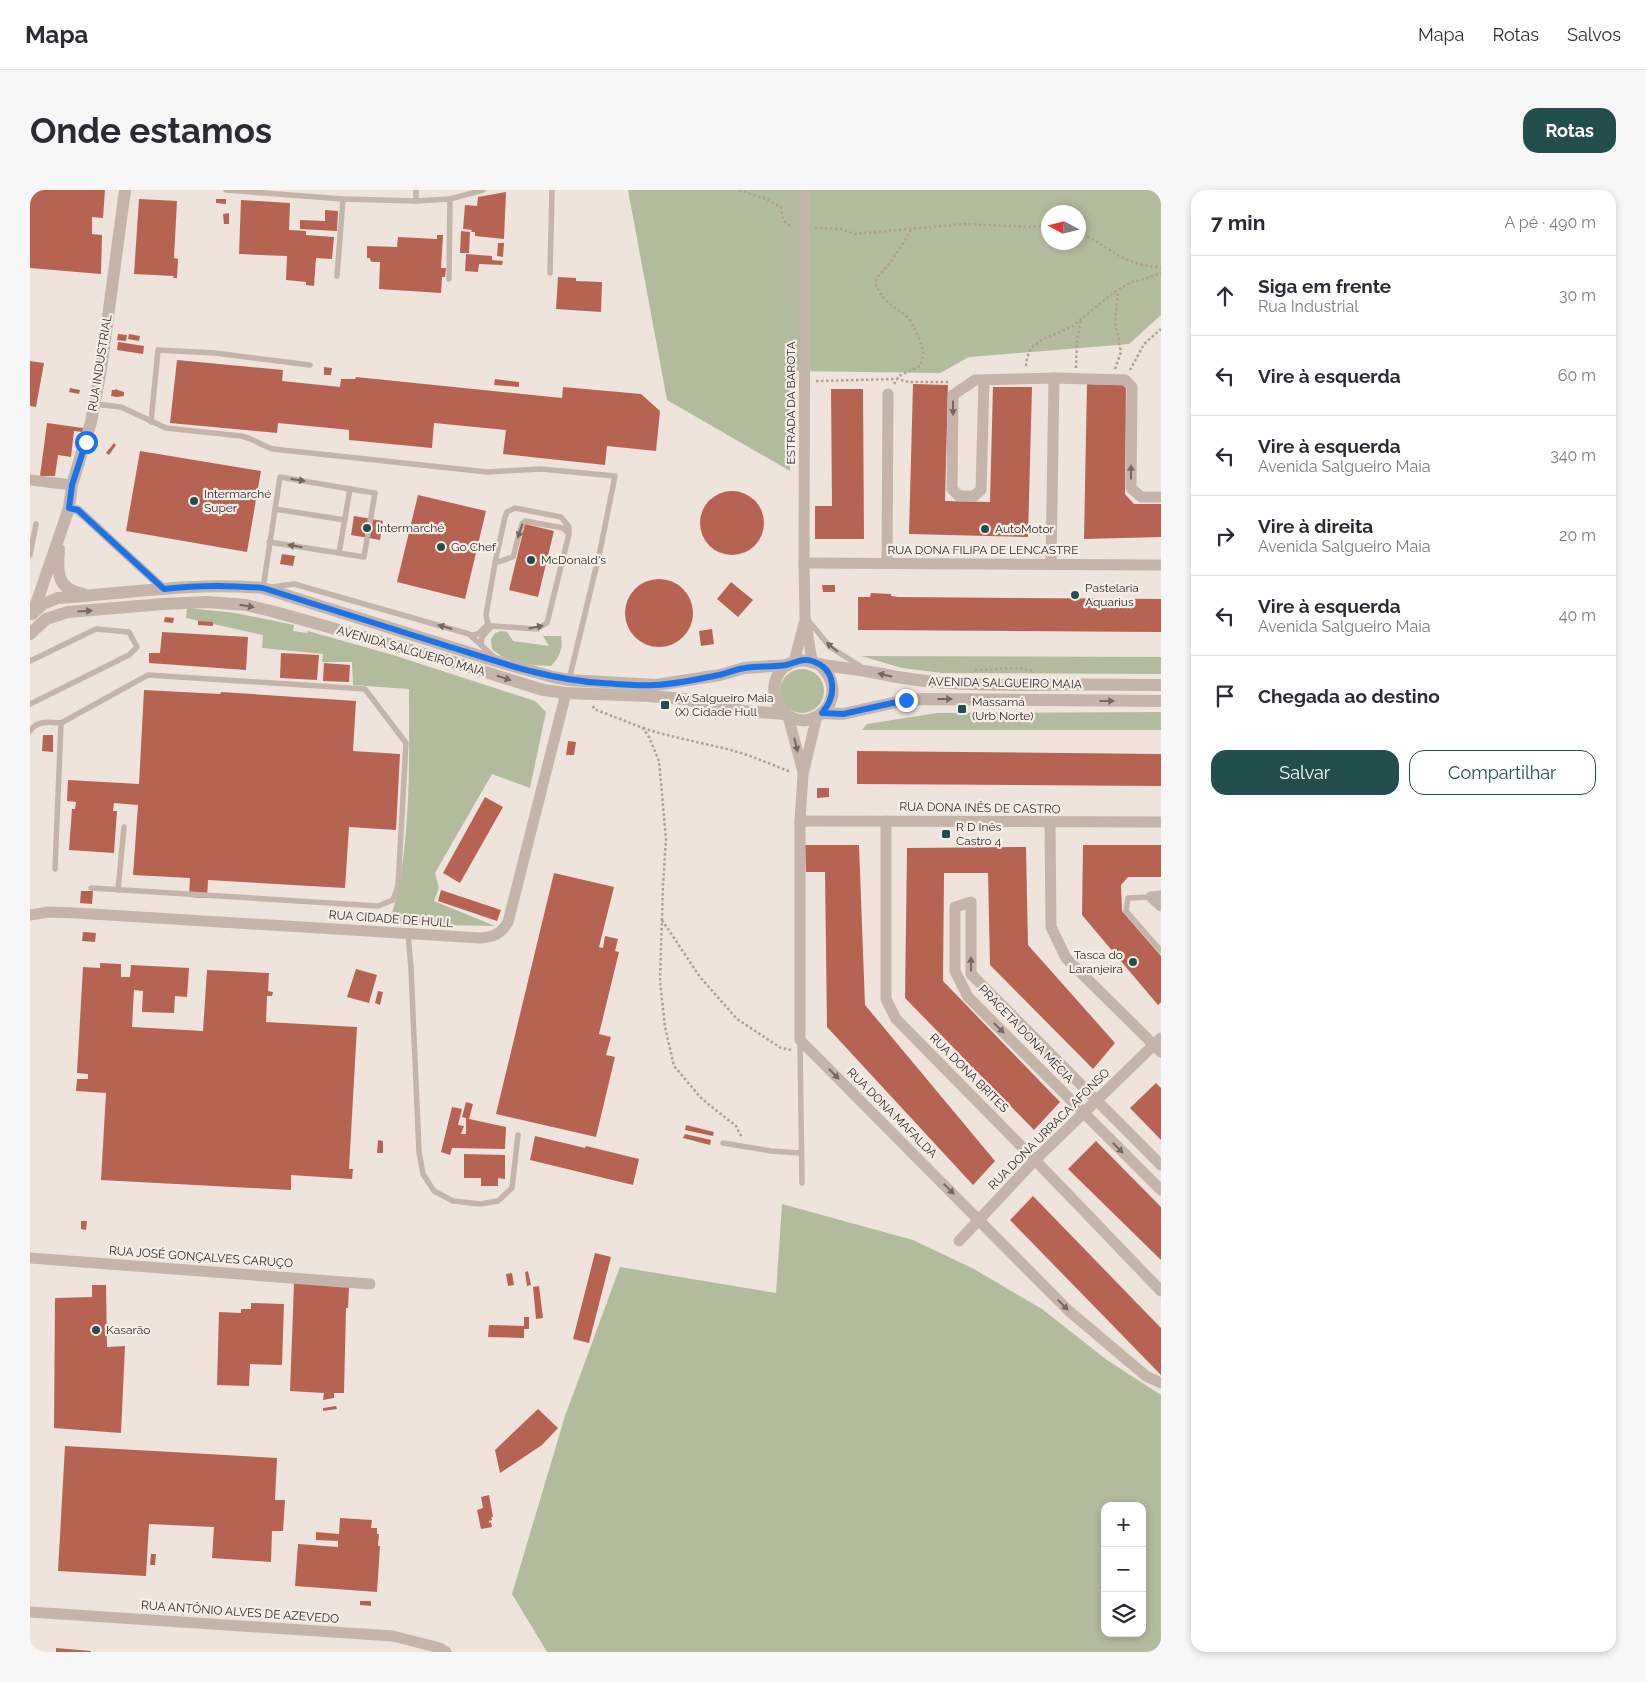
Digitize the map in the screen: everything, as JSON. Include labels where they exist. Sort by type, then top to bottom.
[{"type":"street","name":"RUA INDUSTRIAL","points":[[33,622],[69,508],[72,485],[86,442],[95,404],[125,190]]},
{"type":"street","name":"ESTRADA DA BAROTA","points":[[805,190],[805,617],[816,663]]},
{"type":"street","points":[[1052,564],[1054,378]]},
{"type":"street","points":[[984,380],[981,490],[974,496],[959,496],[952,489],[953,395],[975,380],[1075,378],[1125,380],[1132,387],[1131,488],[1141,497],[1161,497]]},
{"type":"street","points":[[887,563],[888,394]]},
{"type":"street","points":[[30,480],[72,485]]},
{"type":"street","points":[[69,508],[78,510],[164,589]]},
{"type":"street","name":"RUA INDUSTRIAL","points":[[61,534],[57,564],[60,581],[74,593],[88,595]]},
{"type":"street","name":"RUA DONA FILIPA DE LENCASTRE","points":[[804,563],[1161,565]]},
{"type":"street","name":"AVENIDA SALGUEIRO MAIA","points":[[33,622],[43,604],[58,598],[190,586],[225,585],[263,588],[499,662],[569,680],[656,685],[720,675],[744,668],[803,660],[925,682],[1006,685],[1161,685]]},
{"type":"street","name":"AVENIDA SALGUEIRO MAIA","points":[[33,622],[68,612],[163,604],[207,602],[246,605],[544,690],[566,693],[675,698],[803,719],[820,715],[843,714],[906,700],[922,699],[1161,701]]},
{"type":"street","name":"ESTRADA DA BAROTA","points":[[791,663],[805,617]]},
{"type":"street","points":[[791,663],[777,677],[774,685],[776,701],[787,715],[800,774],[798,1045]]},
{"type":"street","points":[[800,774],[820,715],[832,698],[833,688],[831,679],[827,671],[816,663]]},
{"type":"street","name":"RUA CIDADE DE HULL","points":[[30,914],[48,912],[76,913],[480,938],[496,935],[503,930],[508,922],[566,693]]},
{"type":"street","name":"RUA DONA BRITES","points":[[886,820],[886,998],[896,1019],[1161,1291]]},
{"type":"street","name":"RUA DONA INÊS DE CASTRO","points":[[800,821],[1161,822]]},
{"type":"street","points":[[1050,822],[1052,927],[1066,958],[1159,1045]]},
{"type":"street","points":[[1156,897],[1161,906]]},
{"type":"street","name":"PRACETA DONA MÉCIA","points":[[1084,1113],[968,997],[955,971],[955,907],[971,902],[971,974],[1097,1101]]},
{"type":"street","name":"RUA DONA MAFALDA","points":[[798,1045],[979,1218],[1069,1310],[1146,1376],[1161,1383]]},
{"type":"street","name":"RUA DONA URRACA AFONSO","points":[[959,1241],[1035,1160],[1159,1045]]},
{"type":"street","points":[[1097,1101],[1161,1165]]},
{"type":"street","points":[[1084,1113],[1161,1190]]},
{"type":"street","name":"RUA JOSÉ GONÇALVES CARUÇO","points":[[30,1258],[370,1284]]},
{"type":"street","name":"RUA ANTÔNIO ALVES DE AZEVEDO","points":[[30,1612],[393,1636],[440,1648],[446,1652]]},
{"type":"lane","points":[[226,190],[343,199],[416,201],[450,199],[483,190]]},
{"type":"lane","points":[[416,190],[416,201]]},
{"type":"lane","points":[[550,273],[552,190]]},
{"type":"lane","points":[[337,276],[343,199]]},
{"type":"lane","points":[[449,279],[450,199]]},
{"type":"lane","points":[[151,422],[158,350],[215,353],[310,365]]},
{"type":"lane","points":[[95,404],[121,407],[166,428],[250,438],[273,449],[487,472],[541,469],[615,476],[600,551],[569,680]]},
{"type":"lane","points":[[269,542],[364,557],[375,493],[280,477],[269,542],[263,588],[294,584],[471,635],[478,634],[488,624],[486,615],[495,563],[505,517],[510,510],[520,509],[561,517],[569,527],[569,534],[547,623],[536,629],[492,626],[482,637],[481,644]]},
{"type":"lane","points":[[339,553],[350,489]]},
{"type":"lane","points":[[275,509],[345,520]]},
{"type":"lane","points":[[495,563],[513,558],[519,530],[525,521],[563,528],[569,534]]},
{"type":"lane","points":[[30,555],[36,524]]},
{"type":"lane","points":[[805,617],[830,647],[866,670]]},
{"type":"lane","points":[[30,661],[96,629],[129,632],[136,647],[129,655],[30,704]]},
{"type":"lane","points":[[471,635],[499,662]]},
{"type":"lane","points":[[30,731],[31,728],[43,722],[61,722],[148,675],[365,689],[406,743],[398,886],[393,900],[378,906],[91,888]]},
{"type":"lane","points":[[56,869],[61,722]]},
{"type":"lane","points":[[118,890],[124,827]]},
{"type":"lane","points":[[1156,897],[1128,898],[1126,910],[1161,951]]},
{"type":"lane","points":[[408,934],[412,968],[419,1152],[423,1174],[434,1191],[453,1201],[480,1204],[498,1201],[512,1188],[518,1135]]},
{"type":"lane","points":[[798,1045],[802,1182]]},
{"type":"lane","points":[[723,1144],[801,1153]]},
{"type":"path","points":[[739,190],[766,199],[781,207],[782,220],[792,228],[841,229],[854,234],[964,224],[1041,226]]},
{"type":"path","points":[[888,394],[899,376],[920,366],[924,354],[910,319],[891,307],[882,297],[876,285],[877,278],[893,259],[911,230]]},
{"type":"path","points":[[1086,235],[1132,262],[1161,267]]},
{"type":"path","points":[[1027,379],[1027,358],[1031,348],[1042,340],[1081,320],[1131,282],[1161,272]]},
{"type":"path","points":[[1110,380],[1120,352],[1115,322],[1118,290]]},
{"type":"path","points":[[1075,378],[1077,338],[1081,320]]},
{"type":"path","points":[[1125,380],[1144,344],[1161,329]]},
{"type":"path","points":[[590,694],[594,710],[643,728],[698,744],[718,746],[750,755],[800,774]]},
{"type":"path","points":[[643,728],[659,761],[666,839],[660,981],[665,1027],[674,1066],[702,1099],[736,1126],[747,1147]]},
{"type":"path","points":[[662,920],[700,977],[737,1019],[780,1048],[798,1045]]},
{"type":"green space","points":[[628,190],[1161,190],[1161,315],[1129,344],[969,357],[940,373],[789,371],[790,471],[667,400]]},
{"type":"green space","points":[[187,608],[235,613],[294,625],[293,631],[307,633],[308,631],[393,655],[535,701],[546,712],[530,788],[492,774],[435,873],[439,888],[434,901],[495,926],[388,924],[398,890],[406,831],[409,778],[409,689],[353,685],[352,662],[322,662],[323,654],[262,648],[263,635],[186,618]]},
{"type":"green space","points":[[507,632],[513,641],[549,646],[543,636],[561,636],[562,645],[560,652],[551,666],[512,661],[492,649],[491,639],[495,633]]},
{"type":"green space","points":[[861,656],[1161,657],[1161,674],[942,673],[902,668]]},
{"type":"green space","points":[[802,669],[814,673],[820,679],[824,691],[820,703],[814,709],[802,713],[790,709],[784,703],[780,691],[784,679],[790,673]]},
{"type":"green space","points":[[1161,712],[1161,730],[862,730],[867,724],[937,713]]},
{"type":"green space","points":[[782,1204],[913,1240],[974,1269],[1042,1309],[1107,1360],[1161,1395],[1161,1652],[547,1652],[512,1594],[565,1416],[620,1267],[776,1293]]},
{"type":"building","points":[[30,190],[105,190],[103,218],[92,217],[92,234],[102,235],[101,274],[30,268]]},
{"type":"building","points":[[506,192],[504,239],[475,236],[475,232],[471,232],[472,230],[463,229],[465,205],[477,206],[478,197]]},
{"type":"building","points":[[139,199],[177,201],[174,258],[178,259],[177,278],[173,278],[174,276],[134,274]]},
{"type":"building","points":[[216,199],[226,199],[226,204],[216,203]]},
{"type":"building","points":[[241,200],[290,203],[289,230],[306,231],[306,235],[334,237],[332,259],[316,258],[314,286],[306,285],[306,282],[286,280],[287,256],[239,254]]},
{"type":"building","points":[[325,210],[338,211],[337,231],[300,229],[300,220],[325,221]]},
{"type":"building","points":[[229,213],[229,224],[224,224],[223,214]]},
{"type":"building","points":[[461,231],[470,232],[469,253],[460,253]]},
{"type":"building","points":[[437,235],[443,235],[441,268],[446,268],[445,277],[442,277],[441,293],[379,289],[380,262],[372,262],[370,258],[367,258],[367,246],[397,247],[398,237],[437,239]]},
{"type":"building","points":[[498,243],[504,243],[503,257],[497,256]]},
{"type":"building","points":[[466,254],[492,256],[492,260],[503,261],[502,265],[479,264],[478,272],[465,271]]},
{"type":"building","points":[[558,277],[576,278],[576,281],[602,282],[601,312],[556,309]]},
{"type":"building","points":[[118,334],[127,335],[126,341],[117,340]]},
{"type":"building","points":[[129,334],[140,336],[139,341],[128,339]]},
{"type":"building","points":[[118,342],[144,346],[143,354],[117,350]]},
{"type":"building","points":[[177,360],[283,370],[282,381],[340,387],[341,379],[355,379],[356,377],[562,398],[563,387],[641,394],[660,411],[656,451],[607,446],[605,465],[503,454],[506,430],[434,423],[432,448],[349,440],[349,430],[278,423],[277,433],[170,423]]},
{"type":"building","points":[[30,361],[44,363],[36,407],[30,406]]},
{"type":"building","points":[[324,367],[332,368],[331,375],[324,375]]},
{"type":"building","points":[[495,379],[519,382],[519,387],[494,385]]},
{"type":"building","points":[[913,384],[948,385],[945,501],[990,502],[993,387],[1032,387],[1028,537],[909,534]]},
{"type":"building","points":[[1087,384],[1126,385],[1125,494],[1134,504],[1161,504],[1161,537],[1084,539]]},
{"type":"building","points":[[70,388],[80,390],[79,394],[69,392]]},
{"type":"building","points":[[831,389],[863,389],[864,539],[815,539],[815,506],[832,506]]},
{"type":"building","points":[[112,390],[124,392],[124,396],[111,396]]},
{"type":"building","points":[[47,423],[83,428],[83,432],[74,431],[71,457],[58,455],[55,476],[40,476]]},
{"type":"building","points":[[114,443],[116,445],[109,455],[106,453]]},
{"type":"building","name":"Intermarché Super","points":[[140,451],[261,471],[247,552],[126,531]]},
{"type":"building","points":[[732,491],[744,493],[755,500],[762,511],[764,523],[762,535],[755,546],[744,553],[732,555],[720,553],[709,546],[702,535],[700,523],[702,511],[709,500],[720,493]]},
{"type":"building","name":"Go Chef","points":[[418,495],[486,511],[465,599],[397,582]]},
{"type":"building","points":[[354,516],[383,521],[380,540],[351,535]]},
{"type":"building","name":"McDonald's","points":[[525,524],[554,531],[538,597],[509,590]]},
{"type":"building","points":[[282,554],[295,556],[293,566],[280,564]]},
{"type":"building","points":[[659,579],[672,582],[683,589],[690,600],[693,613],[690,626],[683,637],[672,644],[659,647],[646,644],[635,637],[628,626],[625,613],[628,600],[635,589],[646,582]]},
{"type":"building","points":[[731,582],[753,600],[738,617],[717,599]]},
{"type":"building","points":[[822,585],[835,585],[835,592],[823,592]]},
{"type":"building","points":[[871,593],[891,594],[891,596],[898,597],[1161,599],[1161,632],[858,630],[858,597],[870,597]]},
{"type":"building","points":[[165,617],[174,618],[173,623],[164,622]]},
{"type":"building","points":[[198,621],[213,622],[213,626],[198,625]]},
{"type":"building","points":[[712,629],[714,644],[701,646],[699,631]]},
{"type":"building","points":[[162,632],[248,637],[246,670],[149,663],[149,653],[160,653]]},
{"type":"building","points":[[281,653],[319,655],[317,680],[280,678]]},
{"type":"building","points":[[324,663],[350,665],[349,682],[323,681]]},
{"type":"building","points":[[144,690],[220,694],[221,692],[356,701],[353,751],[400,754],[396,830],[349,827],[345,888],[208,880],[207,898],[189,897],[190,878],[133,875],[138,805],[114,803],[113,811],[117,811],[114,853],[69,850],[72,809],[75,809],[76,802],[67,801],[68,780],[139,784]]},
{"type":"building","points":[[43,735],[53,735],[53,752],[42,751]]},
{"type":"building","points":[[568,741],[576,742],[574,755],[566,755]]},
{"type":"building","points":[[857,751],[1161,754],[1161,786],[857,784]]},
{"type":"building","points":[[817,788],[829,788],[829,797],[817,798]]},
{"type":"building","points":[[485,797],[503,807],[460,883],[443,873]]},
{"type":"building","points":[[805,845],[859,845],[865,1005],[995,1161],[973,1185],[827,1027],[825,872],[806,872]]},
{"type":"building","points":[[1083,845],[1161,845],[1161,877],[1128,877],[1121,885],[1122,911],[1161,956],[1161,1002],[1158,1005],[1082,915]]},
{"type":"building","points":[[1026,847],[1028,945],[1115,1043],[1093,1069],[990,965],[988,873],[944,873],[943,981],[1060,1102],[1034,1130],[905,998],[907,848]]},
{"type":"building","points":[[554,873],[614,887],[599,947],[603,948],[605,936],[618,939],[615,951],[619,952],[599,1034],[611,1037],[606,1055],[615,1057],[596,1137],[496,1114]]},
{"type":"building","points":[[441,890],[501,910],[497,921],[438,901]]},
{"type":"building","points":[[81,891],[93,891],[92,904],[80,903]]},
{"type":"building","points":[[83,932],[96,933],[95,942],[82,941]]},
{"type":"building","points":[[100,963],[121,964],[121,977],[130,977],[131,965],[189,968],[187,997],[175,996],[174,1013],[142,1012],[143,991],[134,990],[132,1027],[203,1031],[207,970],[269,973],[268,991],[273,992],[272,996],[267,996],[266,1022],[357,1027],[349,1169],[353,1169],[352,1179],[291,1175],[291,1190],[101,1180],[106,1093],[76,1091],[77,1079],[88,1079],[88,1074],[77,1073],[83,967],[100,968]]},
{"type":"building","points":[[356,969],[377,975],[369,1003],[347,997]]},
{"type":"building","points":[[378,991],[383,992],[380,1005],[375,1003]]},
{"type":"building","points":[[1156,1083],[1161,1088],[1161,1140],[1130,1108]]},
{"type":"building","points":[[466,1102],[473,1104],[469,1119],[506,1127],[505,1149],[452,1148],[450,1155],[441,1152],[452,1107],[462,1109],[458,1125],[464,1126],[461,1134],[466,1134],[466,1118],[462,1117]]},
{"type":"building","points":[[686,1125],[714,1132],[713,1136],[685,1130]]},
{"type":"building","points":[[685,1134],[711,1140],[710,1145],[683,1138]]},
{"type":"building","points":[[535,1136],[639,1159],[633,1185],[530,1160]]},
{"type":"building","points":[[378,1140],[383,1141],[383,1153],[377,1153]]},
{"type":"building","points":[[1096,1141],[1161,1207],[1161,1260],[1068,1169]]},
{"type":"building","points":[[464,1154],[505,1155],[505,1179],[498,1178],[498,1186],[481,1186],[481,1178],[464,1178]]},
{"type":"building","points":[[1033,1196],[1161,1328],[1161,1375],[1010,1220]]},
{"type":"building","points":[[81,1221],[87,1221],[86,1230],[81,1229]]},
{"type":"building","points":[[595,1253],[611,1257],[589,1343],[573,1339]]},
{"type":"building","points":[[528,1271],[531,1285],[527,1286],[525,1272]]},
{"type":"building","points":[[512,1273],[514,1285],[508,1286],[506,1274]]},
{"type":"building","points":[[294,1283],[349,1287],[348,1308],[346,1308],[344,1393],[334,1393],[334,1398],[323,1400],[324,1393],[290,1391]]},
{"type":"building","points":[[92,1285],[106,1285],[107,1347],[125,1346],[121,1433],[54,1428],[55,1298],[92,1297]]},
{"type":"building","points":[[539,1286],[543,1318],[536,1319],[533,1287]]},
{"type":"building","points":[[251,1303],[284,1304],[282,1365],[250,1364],[249,1386],[217,1385],[219,1312],[241,1313],[241,1309],[251,1309]]},
{"type":"building","points":[[524,1317],[529,1317],[529,1329],[524,1329],[524,1338],[488,1337],[489,1325],[524,1326]]},
{"type":"building","points":[[336,1406],[337,1409],[323,1411],[323,1408]]},
{"type":"building","points":[[538,1409],[558,1428],[542,1445],[500,1473],[495,1450]]},
{"type":"building","points":[[65,1446],[277,1458],[275,1500],[285,1500],[283,1531],[272,1531],[271,1562],[212,1558],[214,1527],[149,1524],[146,1576],[58,1571]]},
{"type":"building","points":[[489,1495],[493,1517],[491,1517],[492,1520],[489,1523],[491,1522],[492,1527],[481,1529],[477,1510],[483,1508],[481,1497]]},
{"type":"building","points":[[340,1518],[372,1520],[371,1528],[377,1528],[377,1534],[379,1534],[378,1546],[380,1546],[377,1592],[295,1586],[298,1544],[338,1547],[338,1541],[316,1540],[316,1532],[339,1534]]},
{"type":"building","points":[[151,1554],[156,1554],[155,1565],[150,1565]]},
{"type":"building","points":[[360,1601],[371,1601],[371,1606],[360,1605]]},
{"type":"building","points":[[56,1648],[91,1651],[91,1652],[56,1652]]},
{"type":"place","name":"Intermarché Super","points":[[194,501]]},
{"type":"place","name":"Intermarché","points":[[367,528]]},
{"type":"place","name":"AutoMotor","points":[[985,529]]},
{"type":"place","name":"Go Chef","points":[[441,547]]},
{"type":"place","name":"McDonald's","points":[[531,560]]},
{"type":"place","name":"Pastelaria Aquarius","points":[[1075,595]]},
{"type":"place","name":"Av Salgueiro Maia (X) Cidade Hull","points":[[665,705]]},
{"type":"place","name":"Massamá (Urb Norte)","points":[[962,709]]},
{"type":"place","name":"R D Inês Castro 4","points":[[946,834]]},
{"type":"place","name":"Tasca do Laranjeira","points":[[1133,962]]},
{"type":"place","name":"Kasarão","points":[[96,1330]]},
{"type":"route","points":[[86,442],[72,485],[69,508],[78,510],[164,589],[225,585],[263,588],[499,662],[569,680],[656,685],[720,675],[744,668],[788,665],[803,660],[812,661],[820,665],[827,671],[831,679],[833,688],[832,698],[822,713],[843,714],[906,700]]}]
